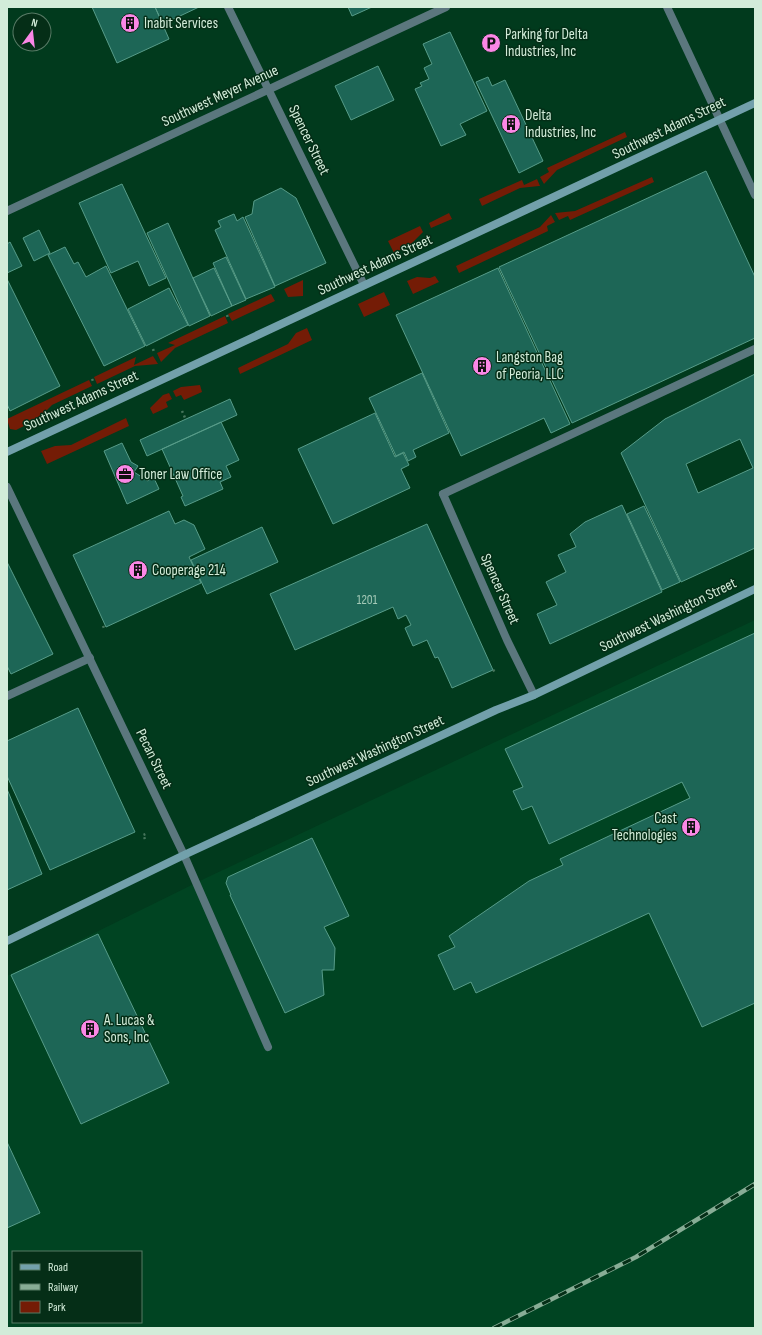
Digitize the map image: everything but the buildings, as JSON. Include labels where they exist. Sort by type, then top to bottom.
[{"type":"main road","name":"Southwest Adams Street","points":[[7,452],[364,285],[555,198],[755,103]]},
{"type":"main road","name":"Southwest Washington Street","points":[[7,941],[184,855],[482,717],[534,695],[755,589]]},
{"type":"street","name":"Spencer Street","points":[[228,7],[364,285]]},
{"type":"street","name":"Southwest Meyer Avenue","points":[[7,212],[446,7]]},
{"type":"street","points":[[667,7],[755,194]]},
{"type":"street","name":"Spencer Street","points":[[534,695],[507,640],[443,494],[755,349]]},
{"type":"street","name":"Pecan Street","points":[[7,487],[184,855],[268,1047]]},
{"type":"street","points":[[7,696],[90,658]]},
{"type":"path","points":[[182,412],[186,420]]},
{"type":"path","points":[[103,626],[105,630]]},
{"type":"path","points":[[145,839],[143,835],[148,833]]},
{"type":"shaded area","points":[[755,620],[755,1328],[7,1328],[7,976],[208,877]]},
{"type":"green space","points":[[625,132],[627,137],[557,170],[544,184],[540,177],[549,172],[547,168]]},
{"type":"green space","points":[[652,177],[654,182],[570,220],[568,216],[559,220],[555,213],[575,211]]},
{"type":"green space","points":[[537,179],[540,186],[520,188],[482,206],[479,199],[522,180],[524,185]]},
{"type":"green space","points":[[449,213],[452,219],[431,228],[429,223]]},
{"type":"green space","points":[[551,215],[555,222],[547,226],[548,231],[459,273],[456,266],[540,227]]},
{"type":"green space","points":[[420,226],[423,232],[409,246],[394,253],[388,241]]},
{"type":"green space","points":[[435,276],[439,282],[413,294],[407,281],[417,277],[430,278]]},
{"type":"green space","points":[[303,280],[303,296],[288,297],[284,289]]},
{"type":"green space","points":[[384,292],[390,305],[364,317],[358,304]]},
{"type":"green space","points":[[271,294],[275,301],[232,321],[228,314]]},
{"type":"green space","points":[[225,316],[228,323],[175,348],[161,362],[157,353],[175,345],[168,343]]},
{"type":"green space","points":[[307,328],[312,340],[240,374],[238,368],[288,344],[296,333]]},
{"type":"green space","points":[[153,356],[158,364],[135,366],[97,384],[94,377],[136,357],[134,365]]},
{"type":"green space","points":[[89,380],[92,386],[52,405],[38,419],[16,430],[10,429],[7,419]]},
{"type":"green space","points":[[200,385],[202,392],[184,400],[181,395],[176,397],[173,391],[181,387]]},
{"type":"green space","points":[[169,393],[172,399],[166,402],[168,407],[153,414],[150,408],[163,395]]},
{"type":"green space","points":[[126,418],[129,426],[47,464],[41,451],[55,446],[71,445]]},
{"type":"railway","points":[[494,1328],[636,1257],[755,1184]]},
{"type":"place","name":"Inabit Services","points":[[130,23]]},
{"type":"place","name":"Parking for Delta Industries, Inc","points":[[491,43]]},
{"type":"place","name":"Delta Industries, Inc","points":[[511,124]]},
{"type":"place","name":"Langston Bag of Peoria, LLC","points":[[482,366]]},
{"type":"place","name":"Toner Law Office","points":[[125,474]]},
{"type":"place","name":"Cooperage 214","points":[[138,570]]},
{"type":"place","name":"Cast Technologies","points":[[691,827]]},
{"type":"place","name":"A. Lucas & Sons, Inc","points":[[90,1029]]}]
